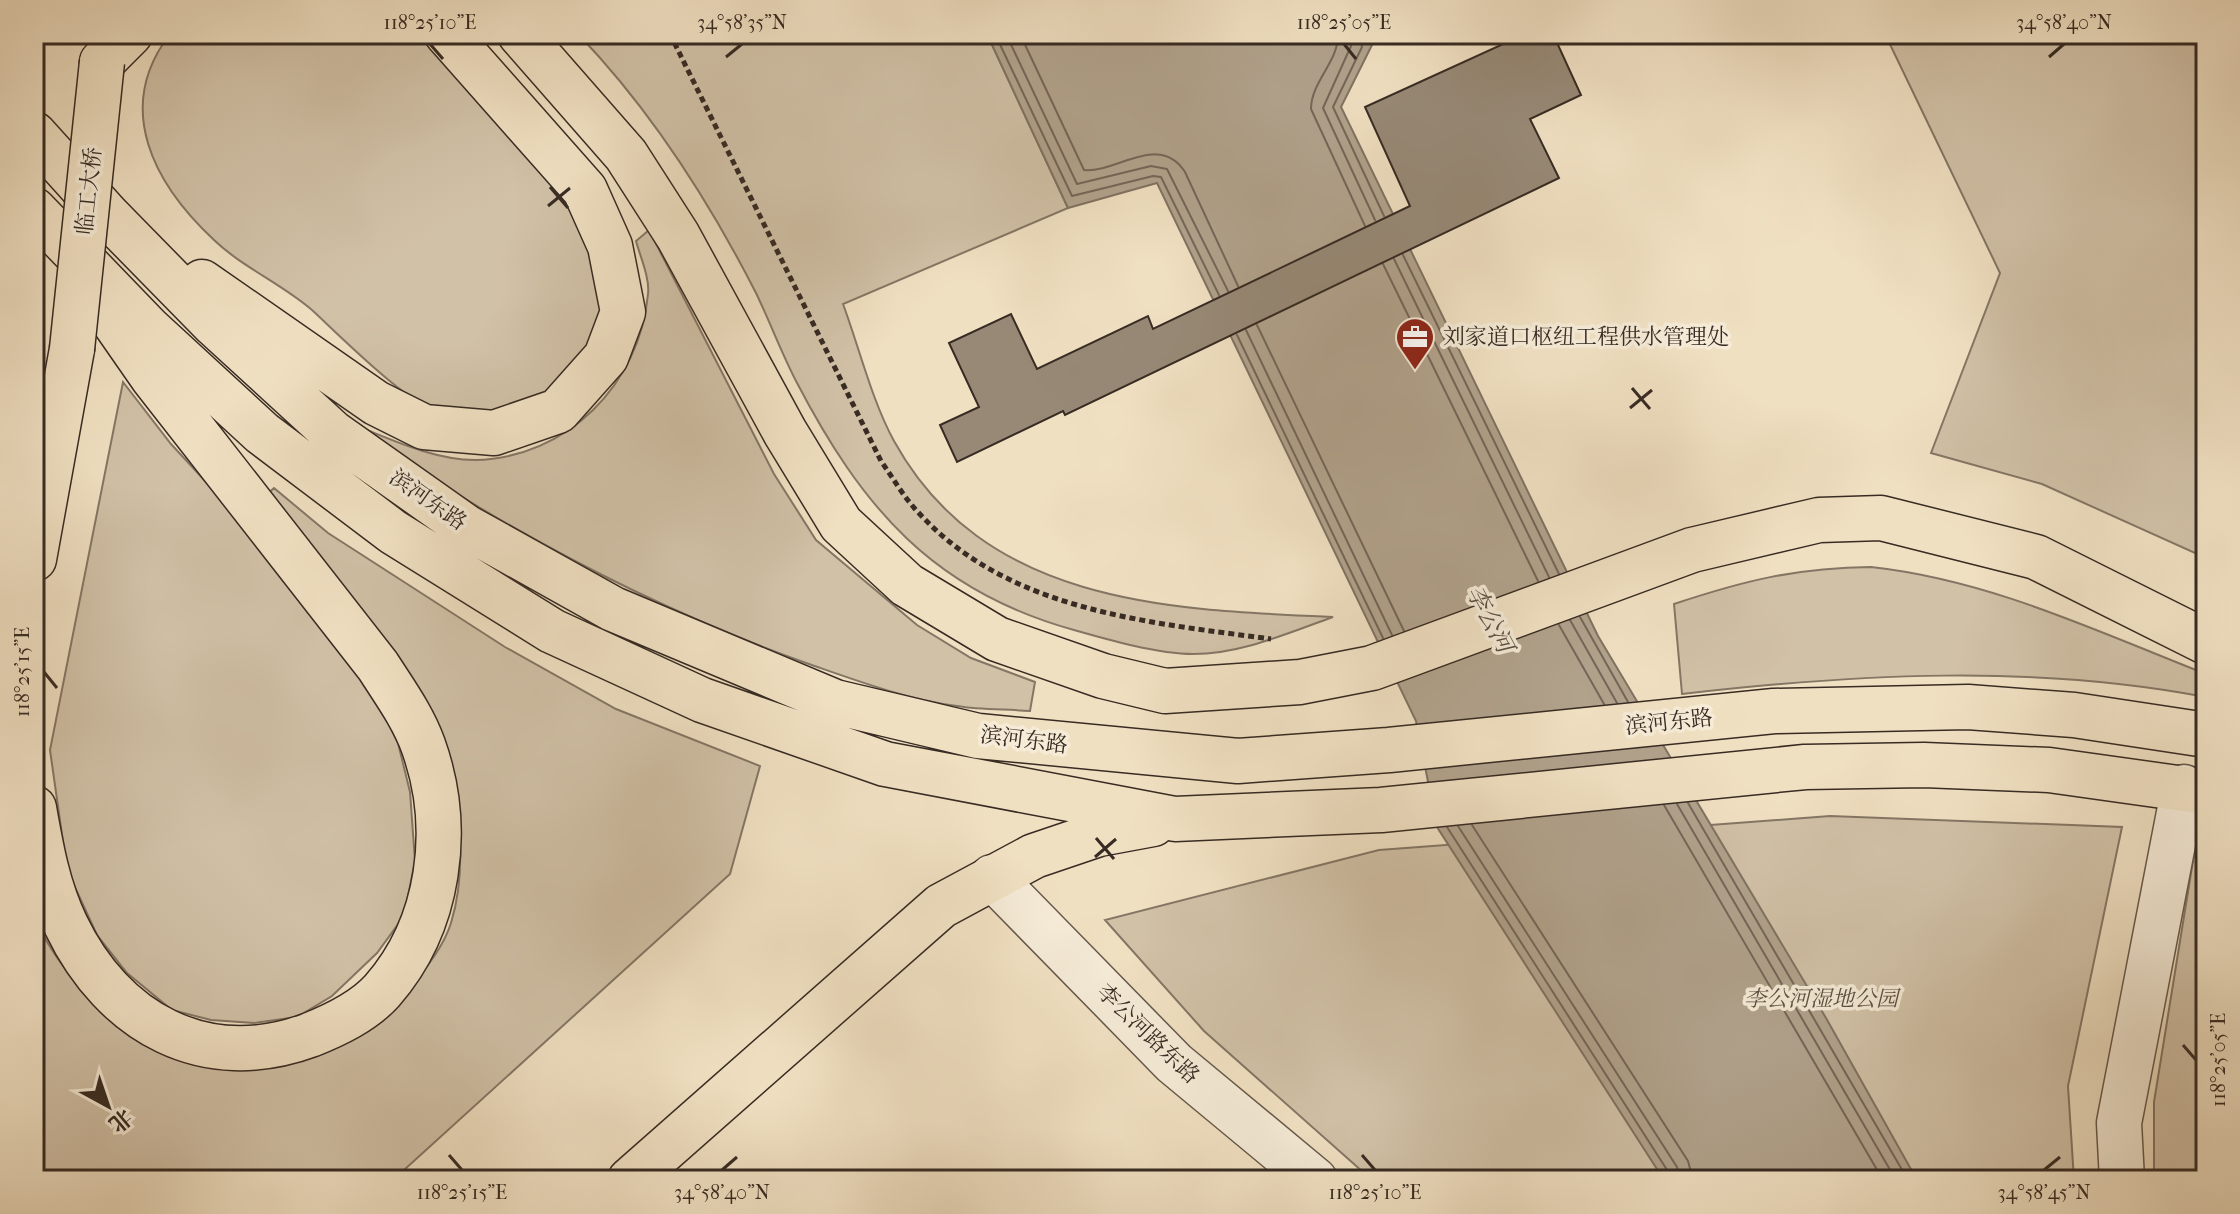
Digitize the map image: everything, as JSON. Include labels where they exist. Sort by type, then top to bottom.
[{"type":"main road","points":[[108,216],[376,403],[424,427],[494,433],[558,411],[606,357],[623,312],[610,246],[585,190],[447,34]]},
{"type":"main road","points":[[520,34],[626,155],[678,236],[785,432],[841,524],[907,585],[997,639],[1103,676],[1165,691],[1300,682],[1372,668],[1692,550],[1819,520],[1881,518],[2036,557],[2206,642]]},
{"type":"main road","name":"临工大桥","points":[[34,559],[72,349],[112,43]]},
{"type":"main road","name":"滨河东路","points":[[34,134],[108,216],[214,324],[333,433],[466,527],[613,609],[835,702],[978,736],[1238,761],[1389,750],[1774,711],[1968,707],[2074,715],[2206,735]]},
{"type":"main road","points":[[34,808],[50,884],[66,925],[95,974],[122,1002],[153,1024],[203,1047],[251,1050],[296,1040],[341,1023],[381,992],[412,948],[432,902],[438,861],[438,816],[423,746],[404,706],[378,666],[153,378],[38,214]]},
{"type":"main road","name":"滨河东路","points":[[38,214],[149,329],[262,433],[393,532],[552,631],[702,700],[885,764],[1175,819],[1381,810],[1805,767],[1924,765],[2049,770],[2195,790]]},
{"type":"main road","points":[[643,1176],[941,906],[1034,856],[1099,834],[1175,819]]},
{"type":"street","points":[[2122,1180],[2119,1123],[2195,790]]},
{"type":"street","name":"李公河路东路","points":[[992,877],[1174,1063],[1315,1180]]},
{"type":"path","points":[[670,34],[881,461],[917,511],[955,545],[1017,586],[1101,614],[1271,639]]},
{"type":"green space","points":[[170,34],[424,34],[479,91],[536,159],[582,233],[595,270],[601,307],[594,337],[575,365],[562,380],[532,401],[499,410],[444,414],[430,409],[395,385],[312,310],[225,250],[174,195],[148,144],[143,117],[144,90],[153,62]]},
{"type":"green space","points":[[578,34],[987,34],[1068,208],[843,304],[872,391],[894,441],[932,495],[977,536],[1029,566],[1085,588],[1145,601],[1207,609],[1333,617],[1264,642],[1229,650],[1193,654],[1165,652],[1102,638],[1024,613],[980,592],[941,568],[907,538],[847,468],[796,381],[756,293],[698,190],[630,93]]},
{"type":"green space","points":[[1885,34],[2206,34],[2206,558],[2042,484],[1931,453],[2000,273]]},
{"type":"green space","points":[[649,230],[774,474],[816,540],[917,625],[971,658],[1035,682],[1030,711],[966,707],[918,699],[843,676],[745,640],[568,558],[456,493],[347,422],[426,452],[475,460],[509,456],[540,446],[568,430],[593,410],[614,386],[631,358],[642,327],[648,294],[646,274],[636,241]]},
{"type":"green space","points":[[123,382],[171,444],[242,521],[371,687],[398,743],[410,792],[415,861],[404,916],[377,953],[332,996],[297,1017],[254,1023],[211,1020],[172,1010],[127,973],[97,935],[67,870],[50,750]]},
{"type":"green space","points":[[274,488],[328,533],[505,647],[616,709],[760,766],[730,874],[393,1180],[34,1180],[34,912],[44,937],[67,972],[121,1026],[151,1047],[173,1057],[210,1066],[232,1067],[297,1061],[316,1056],[353,1038],[388,1009],[418,978],[437,952],[451,923],[459,886],[460,848],[451,773],[264,497]]},
{"type":"green space","points":[[1871,567],[1958,583],[2042,609],[2206,674],[2206,697],[2076,680],[2010,676],[1878,677],[1682,694],[1674,604],[1771,577]]},
{"type":"green space","name":"李公河湿地公园","points":[[1830,816],[2122,827],[2068,1086],[2074,1180],[1372,1180],[1204,1031],[1105,920],[1379,850]]},
{"type":"green space","points":[[2197,836],[2206,838],[2206,1180],[2154,1180],[2154,1102]]},
{"type":"water","name":"李公河","points":[[987,34],[1367,34],[1372,45],[1341,107],[1598,636],[1826,1018],[1917,1180],[1664,1180],[1437,827],[1416,721],[1157,183],[1068,208]]},
{"type":"building","points":[[1525,34],[1553,34],[1581,95],[1530,119],[1559,178],[1065,415],[1063,411],[957,462],[940,425],[979,407],[949,343],[1011,314],[1037,369],[1148,316],[1153,329],[1410,206],[1365,107]]},
{"type":"place","name":"刘家道口枢纽工程供水管理处","points":[[1415,371]]}]
